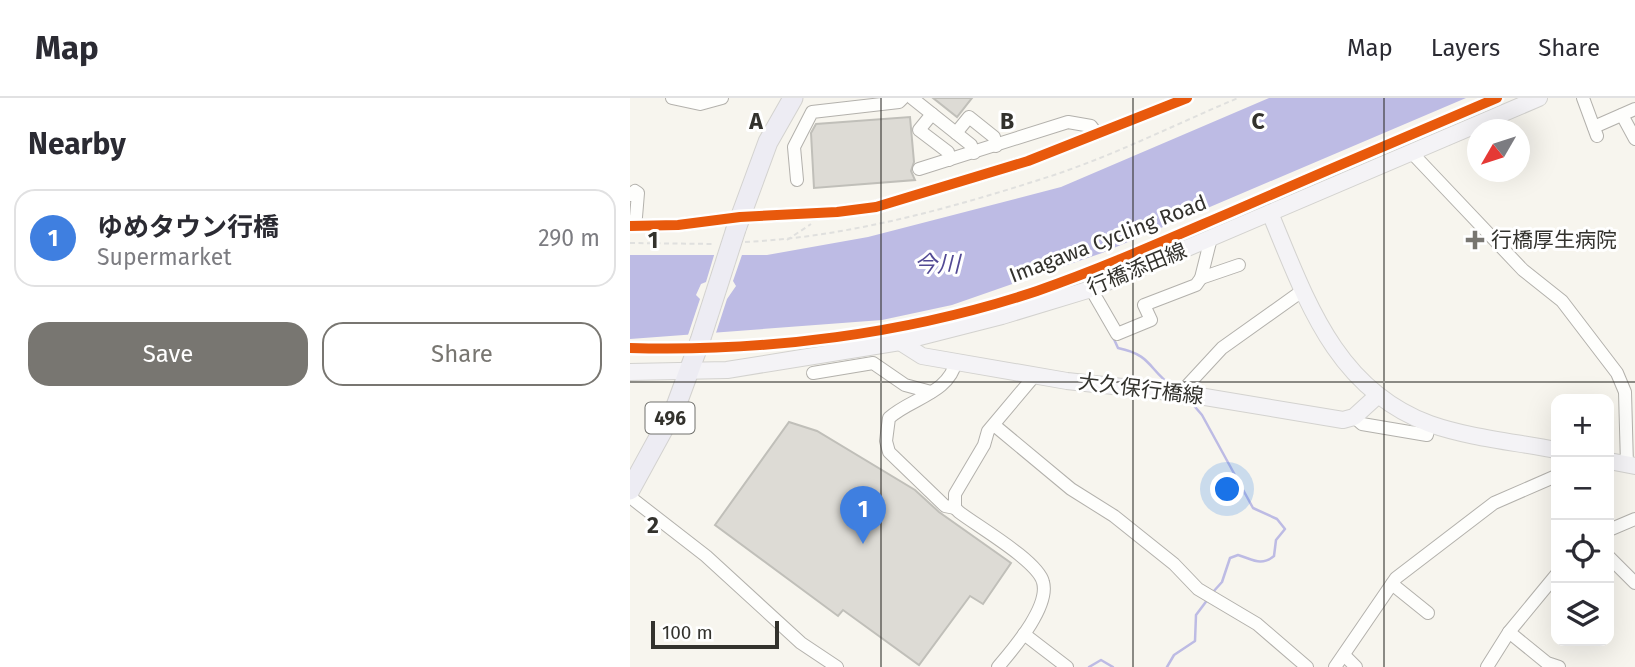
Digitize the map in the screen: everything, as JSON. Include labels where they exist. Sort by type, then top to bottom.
[{"type":"highway","name":"496","points":[[630,490],[654,450],[691,370],[768,142],[793,98]]},
{"type":"main road","name":"行橋添田線","points":[[630,372],[727,370],[900,342],[1091,289],[1539,98]]},
{"type":"main road","points":[[1270,213],[1302,291],[1335,353],[1358,380],[1377,396],[1429,424],[1551,449]]},
{"type":"main road","name":"大久保行橋線","points":[[900,342],[922,356],[1126,389],[1187,394],[1343,420],[1354,416]]},
{"type":"main road","points":[[1354,416],[1377,396]]},
{"type":"street","points":[[671,98],[700,104],[722,98]]},
{"type":"street","points":[[828,110],[834,98]]},
{"type":"street","points":[[797,180],[794,148],[812,112],[899,102],[903,98]]},
{"type":"street","points":[[912,98],[971,145],[974,153]]},
{"type":"street","points":[[630,226],[678,225],[736,233],[829,213],[876,207],[1028,161],[1188,98]]},
{"type":"street","points":[[1583,98],[1595,132],[1635,109]]},
{"type":"street","points":[[932,114],[919,130],[948,152],[949,160]]},
{"type":"street","points":[[1622,115],[1635,139]]},
{"type":"street","points":[[956,133],[969,117],[994,137],[996,146]]},
{"type":"street","points":[[919,169],[1068,122],[1091,126],[1097,134]]},
{"type":"street","points":[[1412,153],[1524,270],[1562,301],[1617,373],[1625,392],[1631,466]]},
{"type":"street","points":[[630,195],[635,191],[638,193],[636,217],[630,226]]},
{"type":"street","points":[[1091,289],[1117,334],[1151,320],[1144,305],[1196,285],[1201,278],[1211,238]]},
{"type":"street","points":[[1201,278],[1239,265]]},
{"type":"street","points":[[1187,394],[1185,388],[1223,348],[1302,291]]},
{"type":"street","points":[[956,361],[953,373],[931,392],[889,418],[886,447],[944,506],[955,508],[1040,574],[1043,597],[1024,634],[998,667]]},
{"type":"street","points":[[813,373],[873,363],[905,384],[931,392]]},
{"type":"street","points":[[955,508],[955,494],[994,425],[1036,374]]},
{"type":"street","points":[[1354,416],[1362,424],[1427,435],[1429,424]]},
{"type":"street","points":[[994,425],[1071,489],[1114,516],[1174,564],[1198,589],[1257,624],[1307,667]]},
{"type":"street","points":[[1335,667],[1392,584],[1494,503],[1551,478]]},
{"type":"street","points":[[630,497],[706,556],[801,643],[837,667]]},
{"type":"street","points":[[1614,528],[1635,519]]},
{"type":"street","points":[[1614,561],[1635,583]]},
{"type":"street","points":[[1487,667],[1509,632],[1551,581]]},
{"type":"street","points":[[1392,584],[1428,612]]},
{"type":"street","points":[[1509,632],[1547,663],[1559,667]]},
{"type":"street","points":[[1024,634],[1067,667]]},
{"type":"street","points":[[1344,655],[1356,667]]},
{"type":"path","points":[[630,243],[736,233],[786,240],[902,218],[1053,175],[1238,98]]},
{"type":"path","points":[[786,240],[829,213]]},
{"type":"water","name":"今川","points":[[1269,98],[1466,98],[1102,253],[952,305],[882,320],[630,339],[630,255],[767,255],[868,237],[1061,187]]},
{"type":"pier","points":[[715,252],[743,252],[733,281],[736,286],[727,299],[715,336],[687,338],[700,299],[696,295],[701,284],[706,282]]},
{"type":"building","points":[[933,98],[972,98],[957,117]]},
{"type":"building","points":[[910,117],[914,162],[911,171],[915,180],[814,188],[811,133],[816,124]]},
{"type":"building","points":[[789,422],[817,431],[915,490],[939,512],[1011,563],[983,604],[970,596],[919,665],[843,610],[838,616],[715,525]]},
{"type":"waterway","points":[[1113,337],[1118,348],[1137,354],[1172,386]]},
{"type":"waterway","points":[[1190,401],[1202,415],[1253,508],[1277,519],[1285,529],[1276,540],[1274,556],[1269,559],[1256,561],[1238,555],[1230,558],[1222,582],[1213,592]]},
{"type":"waterway","points":[[1167,667],[1174,655],[1195,641],[1196,615],[1208,599]]},
{"type":"waterway","points":[[1089,667],[1101,660],[1113,667]]},
{"type":"cycle path","points":[[630,226],[678,225],[740,217],[837,212],[876,207],[1028,161],[1187,98]]},
{"type":"cycle path","name":"Imagawa Cycling Road","points":[[630,348],[733,347],[785,343],[887,329],[988,306],[1037,291],[1110,263],[1497,98]]},
{"type":"place","name":"行橋厚生病院","points":[[1475,240]]},
{"type":"place","name":"ゆめタウン行橋","points":[[863,544]]}]
